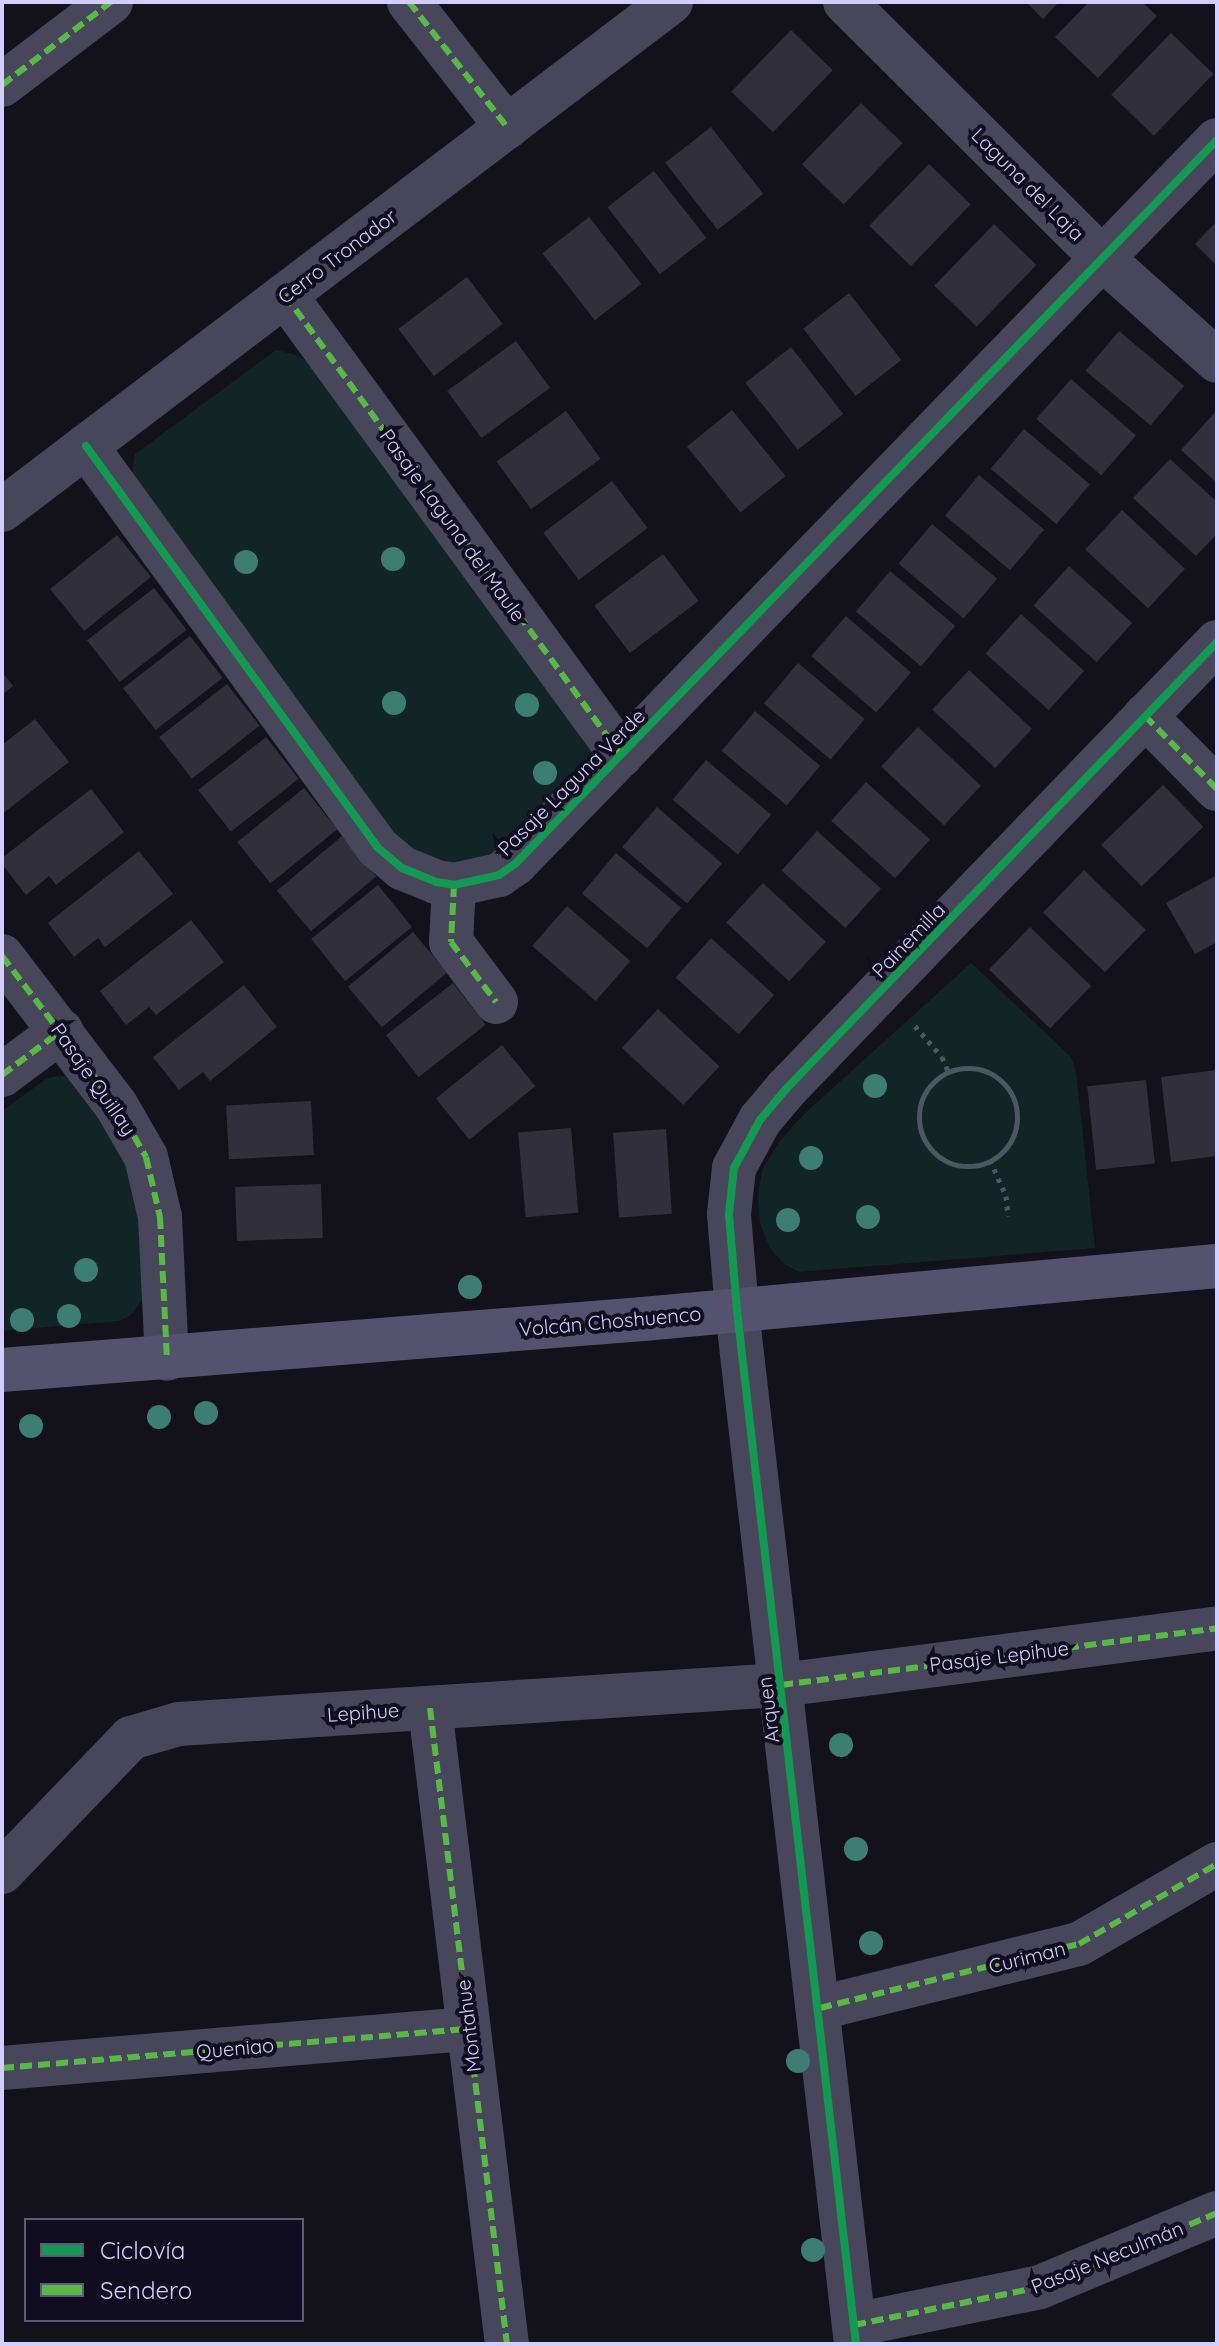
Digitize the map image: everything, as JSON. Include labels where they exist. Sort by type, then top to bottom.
[{"type":"street","points":[[2,85],[111,2]]},
{"type":"street","points":[[409,2],[507,127]]},
{"type":"street","name":"Cerro Tronador","points":[[2,510],[671,2]]},
{"type":"street","name":"Laguna del Laja","points":[[845,2],[1102,258],[1217,361]]},
{"type":"street","name":"Pasaje Laguna Verde","points":[[86,446],[377,847],[416,875],[454,885],[499,875],[516,863],[1217,140]]},
{"type":"street","name":"Pasaje Laguna del Maule","points":[[285,295],[621,755]]},
{"type":"street","name":"Painemilla","points":[[737,1310],[730,1191],[734,1168],[760,1120],[1217,642]]},
{"type":"street","points":[[1145,716],[1217,789]]},
{"type":"street","points":[[454,885],[451,942],[496,1002]]},
{"type":"street","name":"Pasaje Quillay","points":[[2,956],[116,1105],[146,1157],[160,1217],[167,1359]]},
{"type":"street","points":[[2,1075],[61,1031]]},
{"type":"street","name":"Volcán Choshuenco","points":[[2,1370],[167,1359],[1217,1266]]},
{"type":"street","name":"Arquen","points":[[737,1310],[820,2008],[855,2334]]},
{"type":"street","name":"Pasaje Lepihue","points":[[781,1685],[1217,1628]]},
{"type":"street","name":"Lepihue","points":[[2,1872],[131,1738],[179,1724],[781,1685]]},
{"type":"street","name":"Montahue","points":[[430,1708],[507,2344]]},
{"type":"street","name":"Curiman","points":[[820,2008],[1079,1944],[1217,1864]]},
{"type":"street","name":"Queniao","points":[[2,2068],[468,2029]]},
{"type":"street","name":"Pasaje Neculmán","points":[[855,2334],[1040,2287],[1217,2213]]},
{"type":"path","points":[[978,1068],[992,1073],[1013,1095],[1017,1110],[1012,1139],[990,1160],[960,1166],[932,1151],[923,1138],[918,1123],[924,1092],[948,1071],[978,1068]]},
{"type":"path","points":[[990,1160],[1006,1196],[1008,1216]]},
{"type":"green space","points":[[276,350],[296,355],[319,368],[592,752],[587,768],[499,857],[460,868],[408,856],[130,487],[135,454]]},
{"type":"green space","points":[[971,963],[1071,1057],[1076,1071],[1095,1248],[799,1272],[784,1264],[770,1248],[760,1224],[758,1195],[762,1170],[778,1143],[804,1114]]},
{"type":"green space","points":[[70,1077],[88,1093],[132,1173],[148,1292],[130,1316],[119,1321],[2,1331],[2,1111],[46,1079]]},
{"type":"building","points":[[1026,2],[1059,2],[1043,19]]},
{"type":"building","points":[[1089,2],[1142,2],[1157,16],[1098,78],[1055,37]]},
{"type":"building","points":[[791,30],[833,70],[773,132],[731,92]]},
{"type":"building","points":[[1171,33],[1213,74],[1154,136],[1111,95]]},
{"type":"building","points":[[861,103],[903,143],[844,204],[802,164]]},
{"type":"building","points":[[711,127],[763,194],[718,230],[665,163]]},
{"type":"building","points":[[929,164],[971,204],[911,266],[869,226]]},
{"type":"building","points":[[654,171],[706,238],[660,274],[608,207]]},
{"type":"building","points":[[589,217],[641,284],[595,320],[543,253]]},
{"type":"building","points":[[1217,221],[1217,266],[1195,244]]},
{"type":"building","points":[[994,224],[1036,265],[977,327],[934,286]]},
{"type":"building","points":[[467,277],[503,324],[434,376],[398,329]]},
{"type":"building","points":[[849,293],[901,360],[856,396],[803,329]]},
{"type":"building","points":[[1119,331],[1184,386],[1151,425],[1086,371]]},
{"type":"building","points":[[516,341],[550,388],[481,438],[447,391]]},
{"type":"building","points":[[791,347],[843,414],[798,450],[745,383]]},
{"type":"building","points":[[1071,379],[1136,435],[1101,475],[1036,419]]},
{"type":"building","points":[[732,410],[785,476],[740,513],[687,447]]},
{"type":"building","points":[[1217,410],[1217,483],[1181,450]]},
{"type":"building","points":[[566,411],[601,459],[531,509],[496,462]]},
{"type":"building","points":[[1024,429],[1090,484],[1056,524],[991,469]]},
{"type":"building","points":[[1170,459],[1217,502],[1217,534],[1196,556],[1133,498]]},
{"type":"building","points":[[979,475],[1044,530],[1010,570],[945,516]]},
{"type":"building","points":[[612,481],[648,528],[579,580],[543,533]]},
{"type":"building","points":[[1122,510],[1185,569],[1148,608],[1085,549]]},
{"type":"building","points":[[932,524],[997,579],[964,618],[899,564]]},
{"type":"building","points":[[117,535],[151,577],[84,631],[50,589]]},
{"type":"building","points":[[663,554],[699,601],[630,653],[594,606]]},
{"type":"building","points":[[1069,566],[1132,623],[1097,662],[1034,605]]},
{"type":"building","points":[[890,571],[955,626],[921,666],[856,612]]},
{"type":"building","points":[[154,588],[187,630],[120,682],[87,640]]},
{"type":"building","points":[[1021,614],[1084,671],[1049,710],[986,653]]},
{"type":"building","points":[[846,616],[911,672],[876,712],[811,656]]},
{"type":"building","points":[[190,636],[223,678],[156,730],[123,688]]},
{"type":"building","points":[[798,663],[865,719],[831,760],[764,704]]},
{"type":"building","points":[[969,670],[1032,729],[995,768],[932,709]]},
{"type":"building","points":[[2,672],[13,686],[2,695]]},
{"type":"building","points":[[227,684],[260,726],[192,779],[159,737]]},
{"type":"building","points":[[755,711],[820,766],[787,805],[722,751]]},
{"type":"building","points":[[35,719],[69,762],[2,814],[2,745]]},
{"type":"building","points":[[918,727],[981,786],[944,825],[881,766]]},
{"type":"building","points":[[266,737],[299,779],[231,832],[198,790]]},
{"type":"building","points":[[706,760],[771,815],[738,854],[673,800]]},
{"type":"building","points":[[866,782],[930,840],[895,878],[831,821]]},
{"type":"building","points":[[1163,785],[1203,827],[1141,886],[1101,845]]},
{"type":"building","points":[[304,788],[337,829],[271,883],[237,842]]},
{"type":"building","points":[[91,789],[124,832],[56,885],[49,876],[26,895],[2,864],[2,858]]},
{"type":"building","points":[[657,807],[722,863],[687,903],[622,847]]},
{"type":"building","points":[[817,831],[881,889],[845,928],[782,870]]},
{"type":"building","points":[[342,836],[376,877],[311,931],[277,891]]},
{"type":"building","points":[[139,851],[173,894],[105,947],[98,938],[74,957],[48,923]]},
{"type":"building","points":[[616,853],[681,908],[647,948],[582,894]]},
{"type":"building","points":[[1084,870],[1146,930],[1105,972],[1043,912]]},
{"type":"building","points":[[1217,875],[1217,942],[1195,954],[1166,903]]},
{"type":"building","points":[[763,883],[826,942],[789,981],[726,922]]},
{"type":"building","points":[[378,885],[412,927],[345,981],[311,939]]},
{"type":"building","points":[[567,906],[630,961],[596,1001],[532,946]]},
{"type":"building","points":[[191,920],[224,962],[156,1015],[149,1007],[126,1025],[100,991]]},
{"type":"building","points":[[1030,927],[1091,986],[1050,1028],[989,969]]},
{"type":"building","points":[[413,932],[447,973],[382,1027],[348,987]]},
{"type":"building","points":[[711,938],[774,995],[739,1034],[676,977]]},
{"type":"building","points":[[453,983],[486,1025],[419,1077],[386,1035]]},
{"type":"building","points":[[244,985],[277,1027],[210,1081],[203,1072],[179,1090],[153,1057]]},
{"type":"building","points":[[658,1009],[719,1066],[683,1105],[622,1048]]},
{"type":"building","points":[[502,1045],[535,1086],[469,1140],[436,1098]]},
{"type":"building","points":[[1217,1070],[1217,1156],[1171,1162],[1161,1077]]},
{"type":"building","points":[[1146,1080],[1155,1164],[1096,1170],[1087,1086]]},
{"type":"building","points":[[311,1101],[314,1155],[229,1159],[226,1105]]},
{"type":"building","points":[[571,1128],[578,1213],[526,1217],[518,1133]]},
{"type":"building","points":[[666,1129],[672,1214],[619,1217],[613,1133]]},
{"type":"building","points":[[321,1184],[323,1238],[237,1241],[235,1187]]},
{"type":"marked path","points":[[2,85],[111,2]]},
{"type":"marked path","points":[[409,2],[507,127]]},
{"type":"marked path","points":[[285,295],[621,755]]},
{"type":"marked path","points":[[1145,716],[1217,789]]},
{"type":"marked path","points":[[454,885],[451,942],[496,1002]]},
{"type":"marked path","points":[[2,956],[116,1105],[146,1157],[160,1217],[167,1359]]},
{"type":"marked path","points":[[2,1075],[61,1031]]},
{"type":"marked path","points":[[781,1685],[1217,1628]]},
{"type":"marked path","points":[[430,1708],[507,2344]]},
{"type":"marked path","points":[[820,2008],[1079,1944],[1217,1864]]},
{"type":"marked path","points":[[2,2068],[468,2029]]},
{"type":"marked path","points":[[854,2325],[1040,2287],[1217,2213]]},
{"type":"cycle path","points":[[86,446],[377,847],[402,868],[436,882],[454,885],[499,875],[516,863],[1217,140]]},
{"type":"cycle path","points":[[856,2344],[737,1310],[729,1214],[734,1168],[760,1120],[786,1089],[1217,642]]}]
